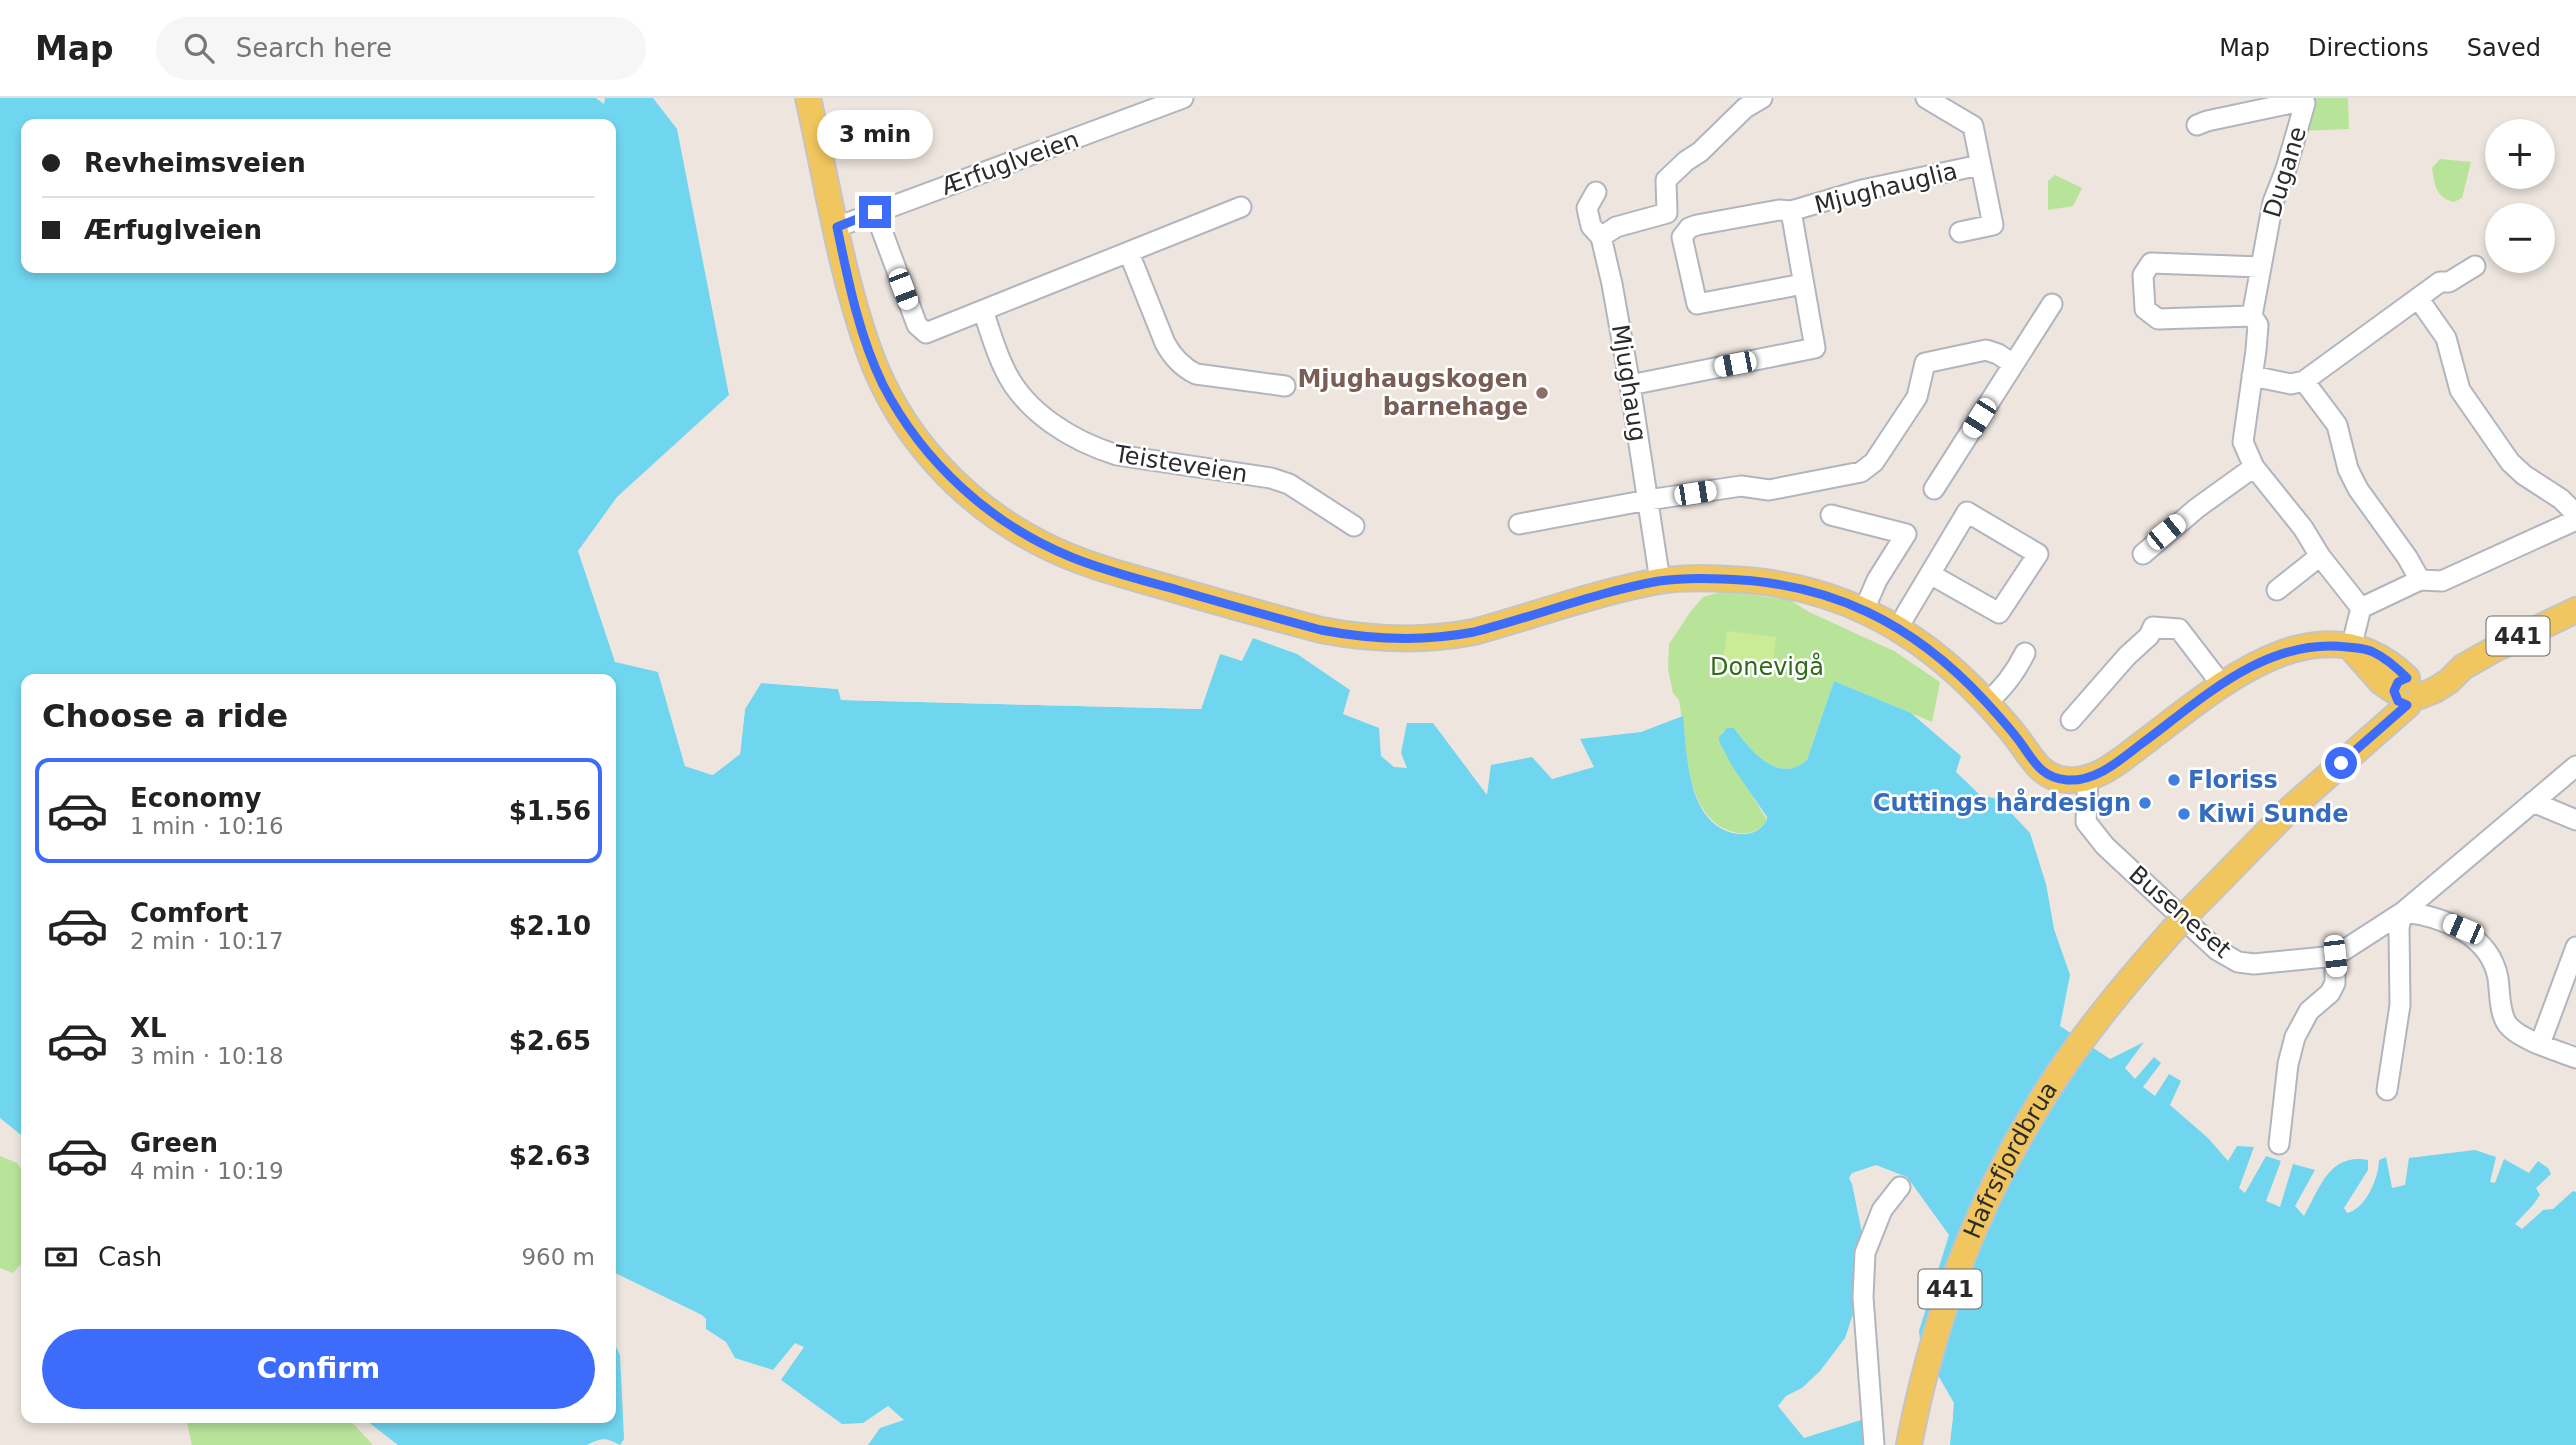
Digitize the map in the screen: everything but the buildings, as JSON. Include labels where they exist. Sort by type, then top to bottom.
[{"type":"main road","points":[[808,98],[860,322],[882,383],[911,432],[945,472],[1012,528],[1072,558],[1321,630],[1405,640],[1474,632],[1660,581],[1701,578],[1776,584],[1832,597],[1899,627],[1947,664],[1987,702],[2019,740],[2036,766],[2051,777],[2069,780],[2088,778],[2115,764],[2222,685],[2280,653],[2312,645],[2370,650],[2379,655],[2406,691]]},
{"type":"main road","name":"441","points":[[2406,691],[2449,681],[2463,667],[2521,635],[2576,610]]},
{"type":"main road","name":"Hafrsfjordbrua","points":[[1909,1445],[1938,1324],[1963,1254],[2001,1171],[2041,1100],[2110,1003],[2180,922],[2253,845],[2358,747],[2406,691]]},
{"type":"street","name":"Ærfuglveien","points":[[837,227],[1183,98]]},
{"type":"street","points":[[1601,237],[1616,227],[1667,213],[1666,180],[1700,152],[1745,108],[1762,98]]},
{"type":"street","points":[[1926,98],[1973,126],[1993,225],[1960,232]]},
{"type":"street","name":"Dugane","points":[[2197,125],[2305,103],[2286,169],[2273,202],[2252,316],[2258,324],[2243,442],[2254,467],[2303,528],[2320,556],[2361,608]]},
{"type":"street","name":"Mjughauglia","points":[[1803,284],[1697,304],[1682,237],[1697,225],[1779,210],[1791,212],[1854,192],[1980,165]]},
{"type":"street","name":"Mjughaug","points":[[1596,192],[1587,208],[1591,226],[1601,237],[1630,385],[1660,581]]},
{"type":"street","points":[[875,212],[917,325],[922,331],[934,331],[1241,207]]},
{"type":"street","name":"Mjughauglia","points":[[1630,385],[1815,348],[1791,212]]},
{"type":"street","points":[[1129,253],[1165,344],[1172,356],[1186,369],[1196,374],[1284,386]]},
{"type":"street","points":[[2252,316],[2158,319],[2145,309],[2143,275],[2151,263],[2261,267]]},
{"type":"street","points":[[2252,376],[2291,384],[2304,381],[2440,282],[2449,282],[2475,266]]},
{"type":"street","points":[[2418,298],[2446,338],[2460,390],[2510,462],[2561,499],[2576,514]]},
{"type":"street","points":[[1934,489],[2052,304]]},
{"type":"street","name":"Teisteveien","points":[[983,312],[1004,369],[1018,390],[1066,434],[1094,448],[1117,455],[1271,478],[1289,484],[1354,526]]},
{"type":"street","points":[[1519,524],[1741,486],[1769,491],[1861,472],[1874,462],[1917,397],[1926,363],[1986,351],[1998,354],[2013,364]]},
{"type":"street","points":[[2304,381],[2337,425],[2348,469],[2420,580]]},
{"type":"street","points":[[2143,554],[2197,508],[2254,467]]},
{"type":"street","points":[[1899,627],[1930,574],[1967,512],[2038,555],[1999,613],[1930,574]]},
{"type":"street","points":[[1830,515],[1906,534],[1877,580],[1864,610]]},
{"type":"street","points":[[2351,648],[2361,608],[2420,580],[2442,581],[2576,520]]},
{"type":"street","points":[[2277,590],[2320,556]]},
{"type":"street","points":[[2071,720],[2127,656],[2149,636],[2153,627],[2179,629],[2222,685]]},
{"type":"street","points":[[1987,702],[2019,666],[2025,653]]},
{"type":"street","name":"Buseneset","points":[[2088,778],[2087,822],[2105,846],[2217,950],[2238,961],[2254,964],[2335,956],[2403,912],[2576,766]]},
{"type":"street","points":[[2533,802],[2576,820]]},
{"type":"street","points":[[2387,1090],[2400,1005],[2399,927],[2403,912],[2421,914],[2463,929],[2495,965],[2503,1015],[2508,1025],[2540,1044],[2576,1058]]},
{"type":"street","points":[[2540,1044],[2576,947]]},
{"type":"street","points":[[2279,1144],[2288,1064],[2295,1037],[2309,1011],[2330,993],[2335,983],[2335,956]]},
{"type":"street","points":[[1874,1445],[1863,1297],[1865,1253],[1882,1210],[1900,1187]]},
{"type":"green space","points":[[2313,98],[2348,98],[2349,129],[2302,131]]},
{"type":"green space","points":[[2440,159],[2471,162],[2462,198],[2454,202],[2439,194],[2435,185],[2432,168]]},
{"type":"green space","points":[[2055,175],[2082,188],[2073,206],[2048,210],[2048,181]]},
{"type":"green space","name":"Donevigå","points":[[1724,591],[1790,600],[1809,612],[1894,651],[1940,682],[1932,722],[1834,681],[1807,760],[1796,767],[1786,769],[1766,762],[1748,746],[1734,728],[1722,732],[1719,741],[1767,820],[1760,828],[1744,834],[1717,825],[1696,796],[1690,777],[1679,700],[1673,693],[1668,669],[1669,644],[1691,611],[1703,597]]},
{"type":"green space","points":[[1727,631],[1776,637],[1772,668],[1723,662]]},
{"type":"green space","points":[[0,1156],[17,1163],[21,1169],[21,1264],[13,1273],[0,1268]]},
{"type":"green space","points":[[187,1423],[353,1423],[373,1445],[192,1445]]},
{"type":"water","points":[[0,98],[596,98],[604,104],[605,98],[653,98],[677,129],[729,395],[617,497],[578,551],[615,662],[658,672],[685,766],[712,775],[740,754],[745,709],[761,683],[839,689],[841,700],[1201,709],[1220,654],[1242,661],[1253,638],[1297,654],[1350,690],[1343,714],[1379,728],[1381,756],[1394,767],[1407,768],[1401,753],[1407,723],[1433,723],[1487,795],[1491,765],[1532,757],[1552,779],[1594,767],[1580,739],[1641,732],[1683,716],[1689,769],[1699,804],[1709,819],[1722,829],[1744,834],[1758,830],[1767,817],[1732,766],[1719,737],[1727,728],[1734,728],[1766,762],[1786,769],[1796,767],[1807,760],[1834,681],[1911,713],[1961,756],[1956,772],[1980,795],[1998,799],[2030,833],[2046,884],[2054,929],[2070,975],[2060,1026],[2110,1059],[2144,1042],[2125,1068],[2135,1079],[2154,1057],[2161,1063],[2143,1087],[2155,1096],[2169,1074],[2181,1081],[2170,1105],[2208,1138],[2228,1161],[2237,1146],[2254,1147],[2239,1188],[2245,1193],[2266,1156],[2281,1161],[2266,1201],[2280,1207],[2293,1164],[2315,1170],[2295,1206],[2304,1216],[2321,1184],[2335,1167],[2355,1159],[2368,1160],[2368,1170],[2344,1208],[2347,1213],[2360,1205],[2370,1191],[2377,1175],[2379,1160],[2386,1157],[2392,1188],[2405,1185],[2409,1158],[2475,1150],[2496,1157],[2490,1182],[2495,1183],[2504,1159],[2529,1173],[2538,1161],[2548,1168],[2551,1174],[2536,1188],[2540,1195],[2515,1224],[2522,1229],[2543,1210],[2553,1209],[2573,1191],[2576,1192],[2576,1445],[1949,1445],[1953,1418],[1950,1400],[1921,1349],[1919,1331],[1949,1235],[1907,1177],[1876,1165],[1852,1173],[1849,1178],[1862,1233],[1855,1308],[1845,1338],[1820,1371],[1802,1388],[1786,1396],[1778,1406],[1804,1438],[1864,1419],[1866,1445],[868,1445],[880,1428],[904,1420],[888,1406],[863,1423],[842,1424],[781,1380],[804,1347],[795,1343],[773,1370],[735,1358],[726,1342],[706,1329],[706,1319],[702,1315],[616,1273],[616,674],[21,674],[21,1135],[0,1118]]},
{"type":"water","points":[[616,1347],[620,1355],[624,1439],[620,1445],[604,1439],[587,1445],[398,1445],[369,1423],[616,1423]]},
{"type":"pier","points":[[1217,654],[1220,654],[1201,709],[841,700],[838,689],[761,683],[745,709],[740,754],[713,775],[685,766],[658,672],[661,671],[688,763],[712,771],[737,752],[742,708],[760,679],[839,685],[843,696],[1199,705]]},
{"type":"pier","points":[[1928,1358],[1954,1403],[1950,1445],[1946,1445],[1949,1418],[1947,1401],[1932,1391]]},
{"type":"place","name":"Mjughaugskogen barnehage","points":[[1542,393]]},
{"type":"place","name":"Floriss","points":[[2174,780]]},
{"type":"place","name":"Cuttings hårdesign","points":[[2145,803]]},
{"type":"place","name":"Kiwi Sunde","points":[[2184,814]]},
{"type":"route","points":[[875,212],[837,227],[870,353],[896,409],[927,453],[983,506],[1012,528],[1072,558],[1321,630],[1380,639],[1429,639],[1474,632],[1660,581],[1737,579],[1802,589],[1832,597],[1880,617],[1930,649],[1987,702],[2019,740],[2036,766],[2051,777],[2069,780],[2088,778],[2115,764],[2222,685],[2280,653],[2312,645],[2370,650],[2407,678],[2398,682],[2394,691],[2398,701],[2407,705],[2341,763]]}]
